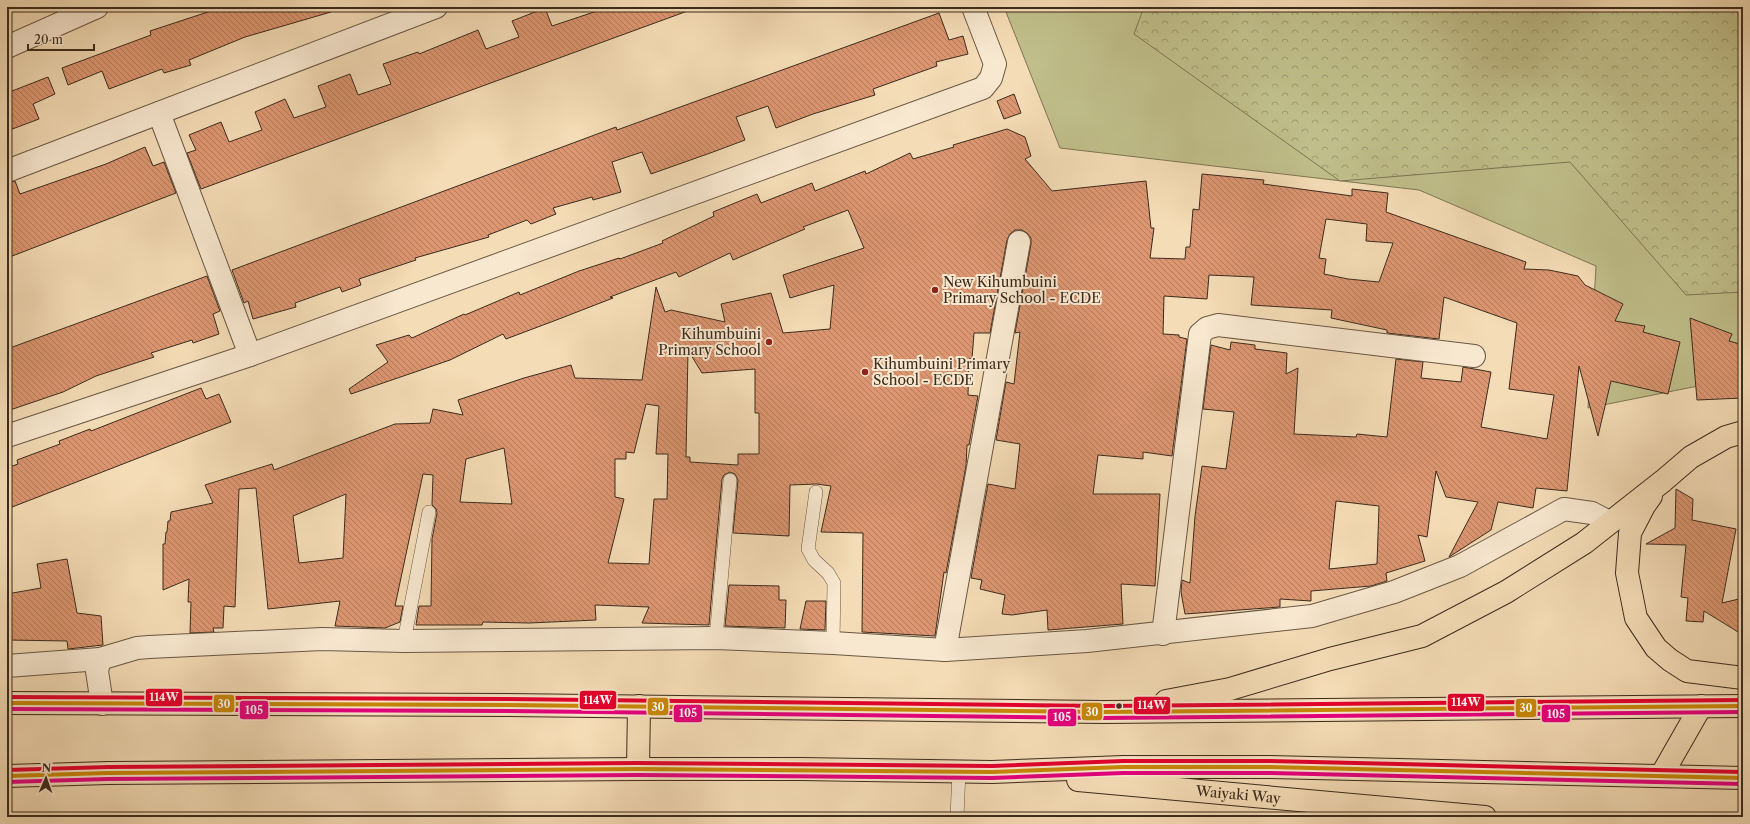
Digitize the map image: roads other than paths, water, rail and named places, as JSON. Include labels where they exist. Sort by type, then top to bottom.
[{"type":"highway","points":[[1104,712],[1230,689],[1330,659],[1422,636],[1506,592],[1584,544],[1609,522],[1663,481],[1691,457],[1737,435]]},
{"type":"highway","points":[[1663,481],[1644,506],[1630,533],[1627,573],[1636,618],[1656,648],[1670,660],[1687,671],[1743,678]]},
{"type":"highway","points":[[7,703],[639,706],[1104,712],[1743,706]]},
{"type":"highway","points":[[638,769],[639,706]]},
{"type":"highway","points":[[1661,776],[1701,706]]},
{"type":"highway","name":"Waiyaki Way","points":[[992,772],[1123,767],[1270,767],[1743,778]]},
{"type":"highway","name":"Waiyaki Way","points":[[7,776],[108,772],[638,769],[959,771],[992,772],[1485,817]]},
{"type":"street","points":[[7,47],[97,7]]},
{"type":"street","points":[[7,171],[436,7]]},
{"type":"street","points":[[7,436],[250,355],[983,88],[991,78],[996,64],[972,7]]},
{"type":"street","points":[[159,113],[250,355]]},
{"type":"street","points":[[945,650],[1019,242]]},
{"type":"street","points":[[1163,634],[1200,334],[1207,328],[1218,325],[1474,356]]},
{"type":"street","points":[[7,666],[100,659],[137,648],[322,639],[404,641],[716,638],[945,650],[1087,642],[1312,616],[1394,592],[1460,566],[1564,509],[1592,513],[1609,522]]},
{"type":"street","points":[[100,659],[97,671],[102,704]]},
{"type":"lane","points":[[716,638],[730,480]]},
{"type":"lane","points":[[816,492],[808,550],[814,560],[828,573],[834,583],[833,643]]},
{"type":"lane","points":[[404,641],[428,512]]},
{"type":"lane","points":[[958,817],[959,771]]},
{"type":"place","name":"New Kihumbuini Primary School - ECDE","points":[[935,290]]},
{"type":"place","name":"Kihumbuini Primary School","points":[[769,342]]},
{"type":"place","name":"Kihumbuini Primary School - ECDE","points":[[865,372]]}]
